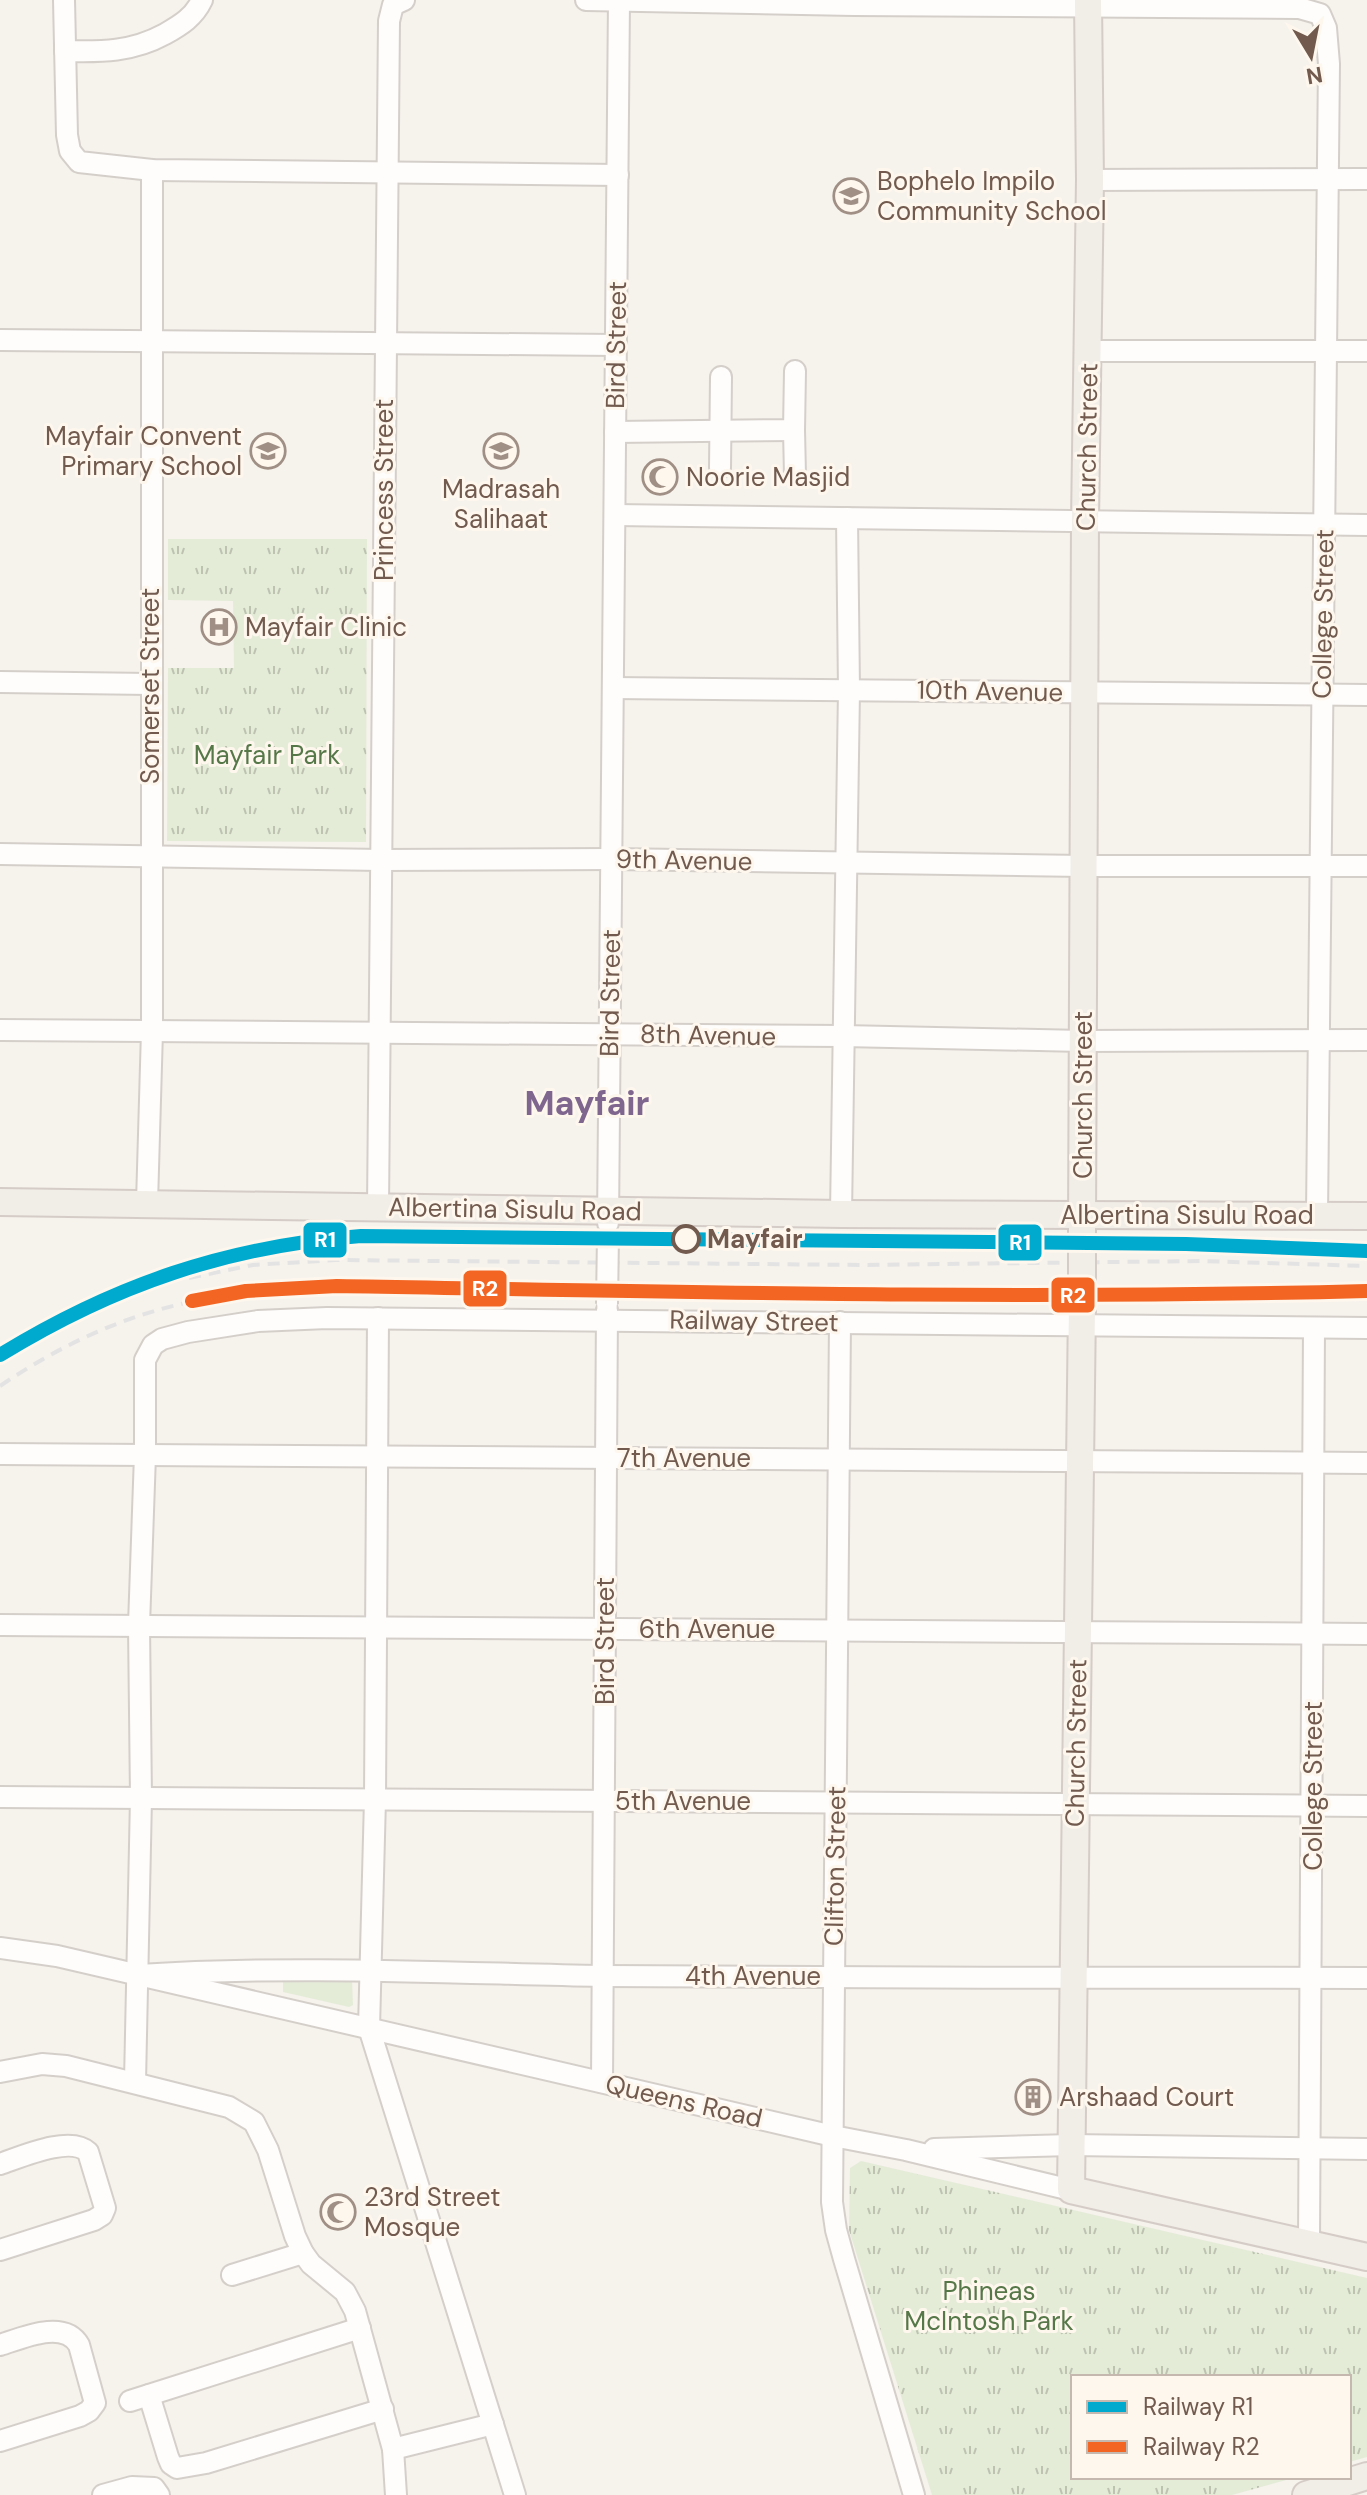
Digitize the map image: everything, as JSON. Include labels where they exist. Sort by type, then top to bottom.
[{"type":"main road","name":"Church Street","points":[[1071,2190],[1082,1315],[1085,521],[1090,180],[1088,4]]},
{"type":"main road","name":"Albertina Sisulu Road","points":[[0,1202],[378,1208],[608,1223],[841,1214],[1082,1223],[1367,1216]]},
{"type":"main road","name":"Queens Road","points":[[1071,2190],[1367,2257]]},
{"type":"main road","points":[[1306,2495],[1367,2476]]},
{"type":"main road","points":[[1335,2495],[1367,2485]]},
{"type":"street","points":[[64,0],[67,135],[74,158],[90,165],[152,170],[618,175]]},
{"type":"street","points":[[65,51],[112,51],[137,47],[181,26],[198,9],[202,0]]},
{"type":"street","points":[[586,0],[1088,4]]},
{"type":"street","name":"Bird Street","points":[[602,2082],[619,0]]},
{"type":"street","name":"College Street","points":[[1088,4],[1299,8],[1320,14],[1326,28],[1329,64],[1317,1215]]},
{"type":"street","name":"Princess Street","points":[[378,1208],[387,171],[397,6]]},
{"type":"street","name":"Somerset Street","points":[[147,1203],[152,1031],[152,170]]},
{"type":"street","points":[[1090,180],[1367,179]]},
{"type":"street","points":[[0,340],[616,345]]},
{"type":"street","points":[[1088,351],[1367,351]]},
{"type":"street","points":[[795,371],[795,475]]},
{"type":"street","points":[[720,468],[721,377]]},
{"type":"street","points":[[615,432],[794,430]]},
{"type":"street","points":[[615,515],[1367,525]]},
{"type":"street","points":[[841,1214],[849,690],[847,518]]},
{"type":"street","points":[[0,682],[150,684]]},
{"type":"street","name":"10th Avenue","points":[[613,688],[1367,695]]},
{"type":"street","name":"9th Avenue","points":[[0,854],[381,860],[612,859],[1083,866],[1367,866]]},
{"type":"street","name":"8th Avenue","points":[[0,1030],[843,1036],[1083,1041],[1367,1040]]},
{"type":"street","name":"Railway Street","points":[[145,1455],[144,1372],[148,1352],[162,1339],[258,1321],[607,1312],[840,1322],[1082,1315],[1314,1328],[1367,1328]]},
{"type":"street","points":[[378,1318],[375,1799],[369,2028],[515,2495]]},
{"type":"street","name":"Clifton Street","points":[[840,1322],[832,2202],[836,2230],[914,2495]]},
{"type":"street","name":"College Street","points":[[1309,2244],[1314,1328]]},
{"type":"street","name":"7th Avenue","points":[[0,1454],[1367,1463]]},
{"type":"street","points":[[135,2082],[141,1798],[139,1625],[145,1455]]},
{"type":"street","name":"6th Avenue","points":[[0,1625],[1367,1634]]},
{"type":"street","name":"5th Avenue","points":[[0,1797],[1367,1806]]},
{"type":"street","name":"Queens Road","points":[[0,1948],[33,1951],[1071,2190]]},
{"type":"street","name":"4th Avenue","points":[[139,1975],[217,1970],[369,1970],[602,1976],[1367,1978]]},
{"type":"street","points":[[0,2072],[42,2064],[66,2066],[229,2107],[254,2122],[268,2150],[303,2253],[311,2264],[345,2292],[355,2311],[393,2449],[396,2495]]},
{"type":"street","points":[[0,2164],[70,2145],[82,2147],[88,2152],[104,2212],[94,2220],[0,2250]]},
{"type":"street","points":[[906,2150],[1071,2145],[1367,2149]]},
{"type":"street","points":[[232,2275],[303,2253]]},
{"type":"street","points":[[360,2328],[140,2398],[171,2464],[177,2468],[206,2463],[383,2409]]},
{"type":"street","points":[[0,2345],[51,2332],[68,2334],[75,2338],[93,2390],[93,2407],[80,2416],[0,2441]]},
{"type":"street","points":[[393,2449],[493,2424]]},
{"type":"street","points":[[103,2495],[142,2486],[154,2488],[159,2493]]},
{"type":"green space","name":"Mayfair Park","points":[[168,539],[367,539],[366,842],[167,841],[168,668],[234,668],[233,601],[168,600]]},
{"type":"green space","points":[[283,1978],[352,1980],[353,2005],[349,2007],[283,1992]]},
{"type":"green space","name":"Phineas McIntosh Park","points":[[861,2161],[1367,2278],[1367,2457],[1351,2461],[1351,2375],[1071,2375],[1071,2479],[1290,2479],[1232,2495],[932,2495],[849,2230],[850,2168]]},
{"type":"railway","points":[[0,1355],[86,1308],[173,1273],[264,1249],[361,1236],[1186,1244],[1367,1251]]},
{"type":"railway","points":[[189,1278],[253,1265],[335,1260],[862,1265],[1200,1261],[1367,1266]]},
{"type":"railway","points":[[0,1386],[41,1360],[120,1322],[201,1300],[289,1288],[337,1286],[981,1295],[1367,1291]]},
{"type":"rail line","name":"R1","points":[[0,1355],[86,1308],[173,1273],[264,1249],[361,1236],[1186,1244],[1367,1251]]},
{"type":"rail line","name":"R2","points":[[192,1301],[246,1291],[337,1286],[981,1295],[1367,1291]]},
{"type":"place","name":"Bophelo Impilo Community School","points":[[851,196]]},
{"type":"place","name":"Mayfair Convent Primary School","points":[[268,451]]},
{"type":"place","name":"Madrasah Salihaat","points":[[501,451]]},
{"type":"place","name":"Noorie Masjid","points":[[660,477]]},
{"type":"place","name":"Mayfair Clinic","points":[[219,627]]},
{"type":"place","name":"Mayfair","points":[[686,1239]]},
{"type":"place","name":"Arshaad Court","points":[[1033,2097]]},
{"type":"place","name":"23rd Street Mosque","points":[[338,2212]]},
{"type":"district","name":"Mayfair","points":[[587,1103]]}]
